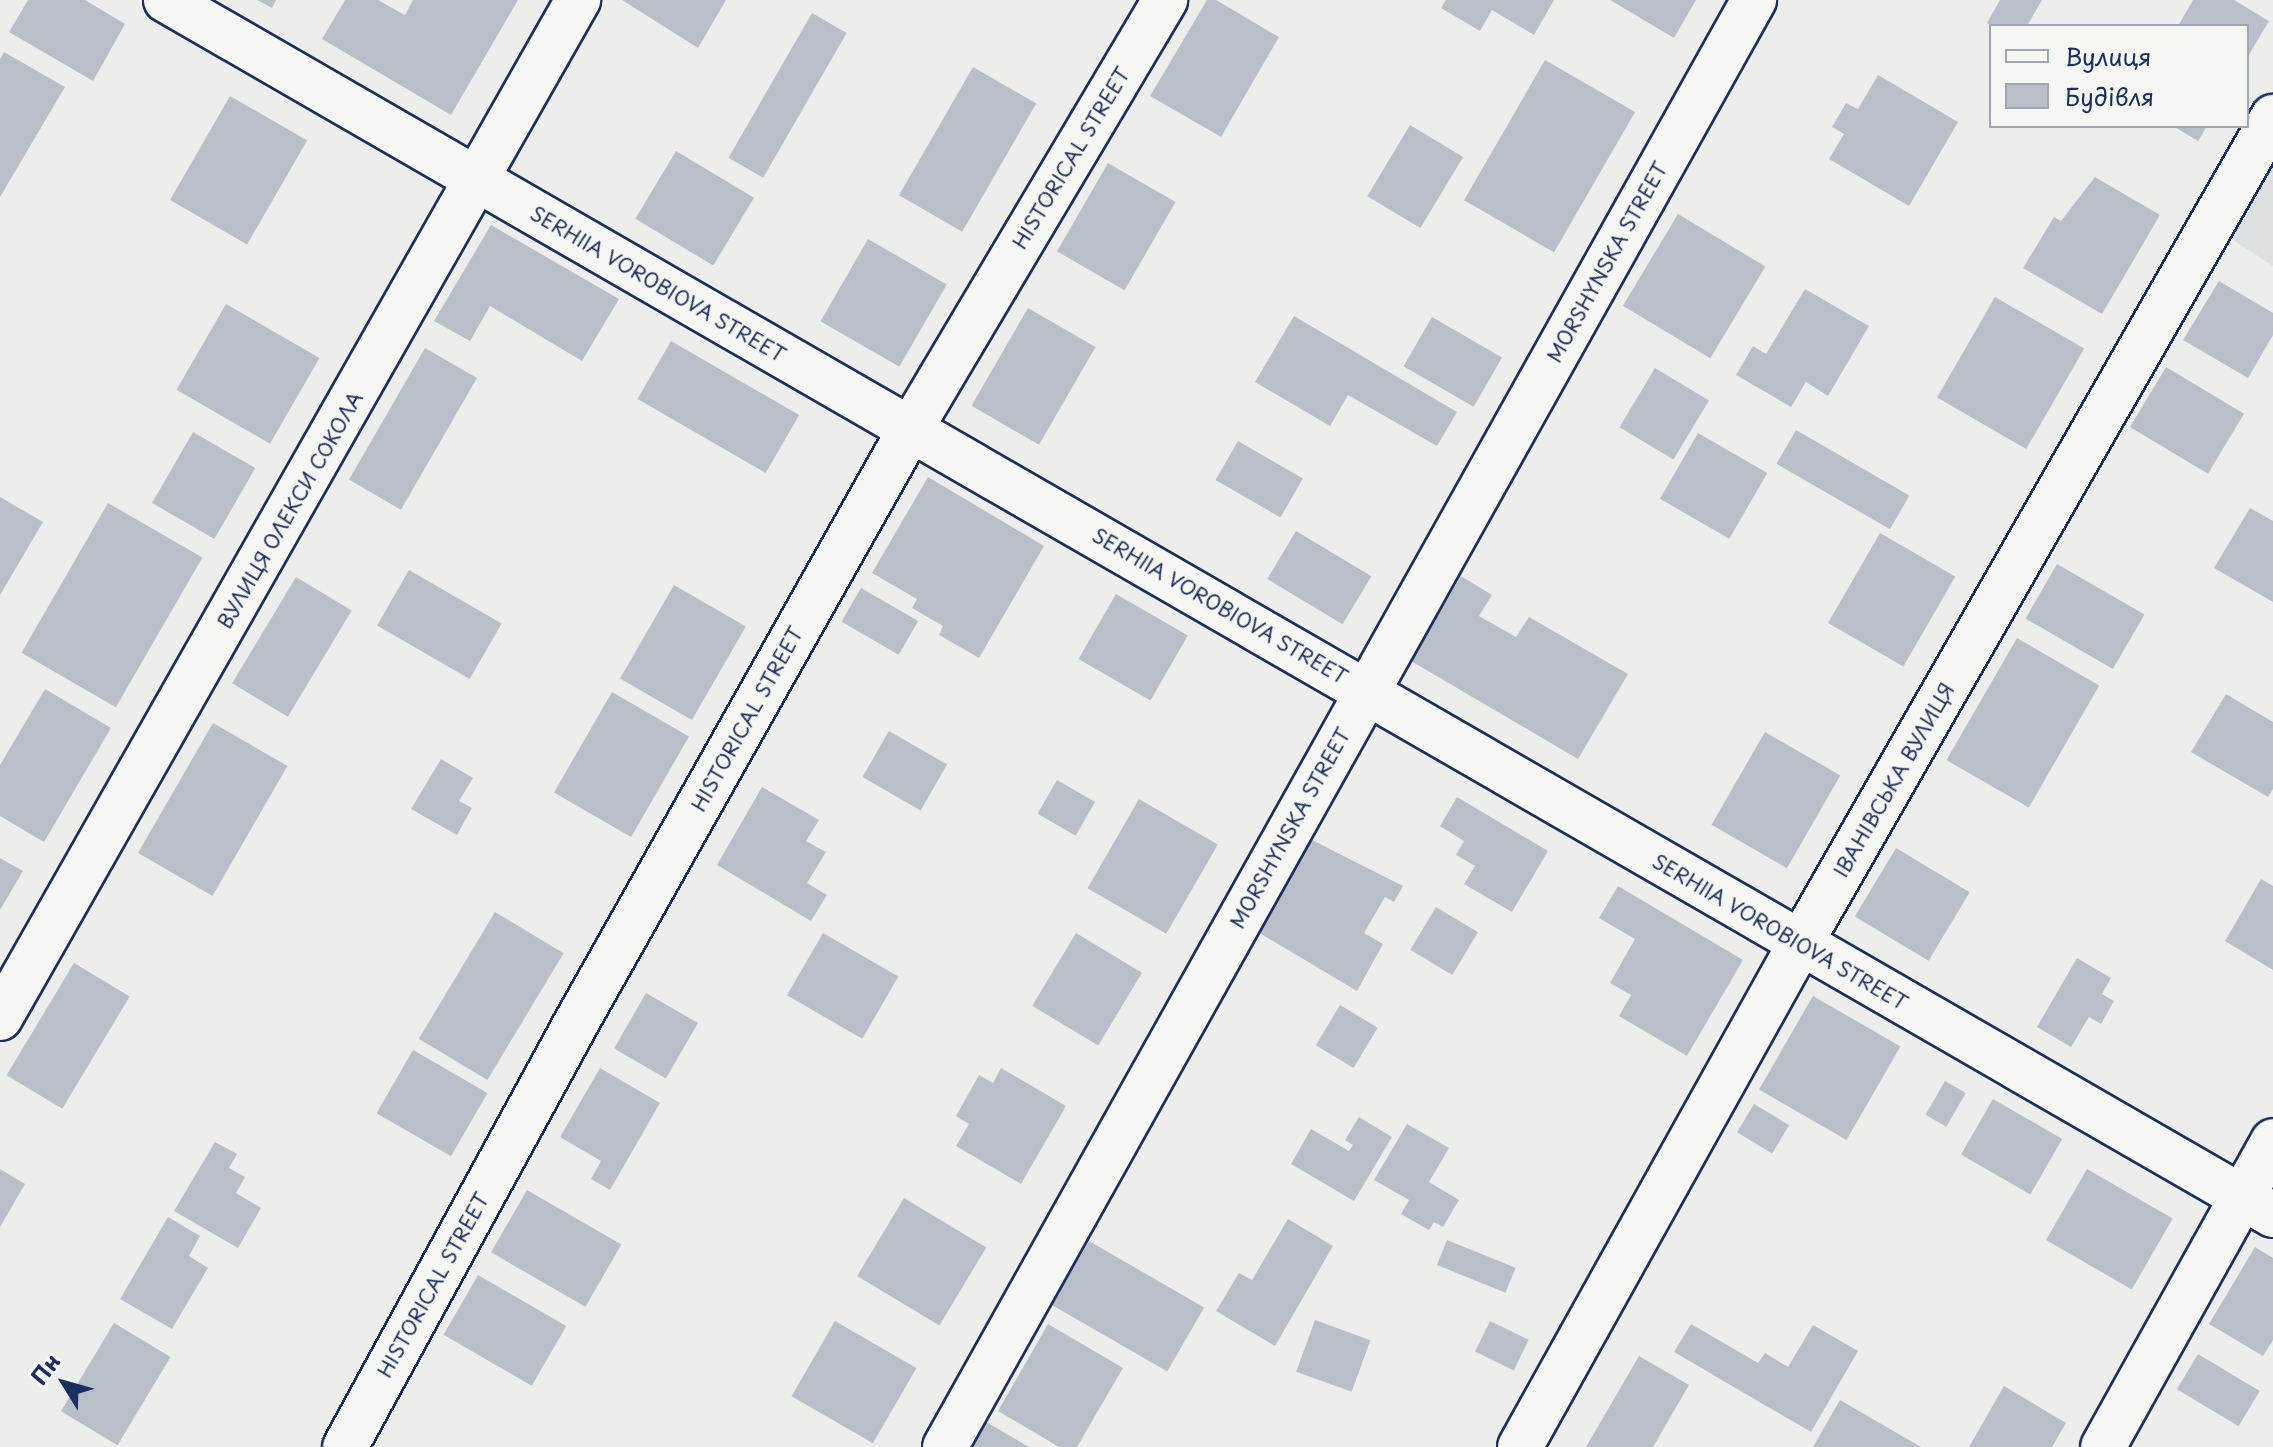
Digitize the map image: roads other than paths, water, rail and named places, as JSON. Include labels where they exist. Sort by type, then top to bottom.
[{"type":"street","name":"SERHIIA VOROBIOVA STREET","points":[[166,0],[2257,1206]]},
{"type":"street","name":"ВУЛИЦЯ ОЛЕКСИ СОКОЛА","points":[[0,1018],[578,0]]},
{"type":"street","name":"HISTORICAL STREET","points":[[345,1447],[578,1018],[911,428],[1165,0]]},
{"type":"street","name":"MORSHYNSKA STREET","points":[[945,1447],[1754,0]]},
{"type":"street","name":"ІВАНІВСЬКА ВУЛИЦЯ","points":[[1520,1447],[1800,944],[2273,117]]},
{"type":"street","points":[[2103,1447],[2257,1206],[2273,1141]]}]
